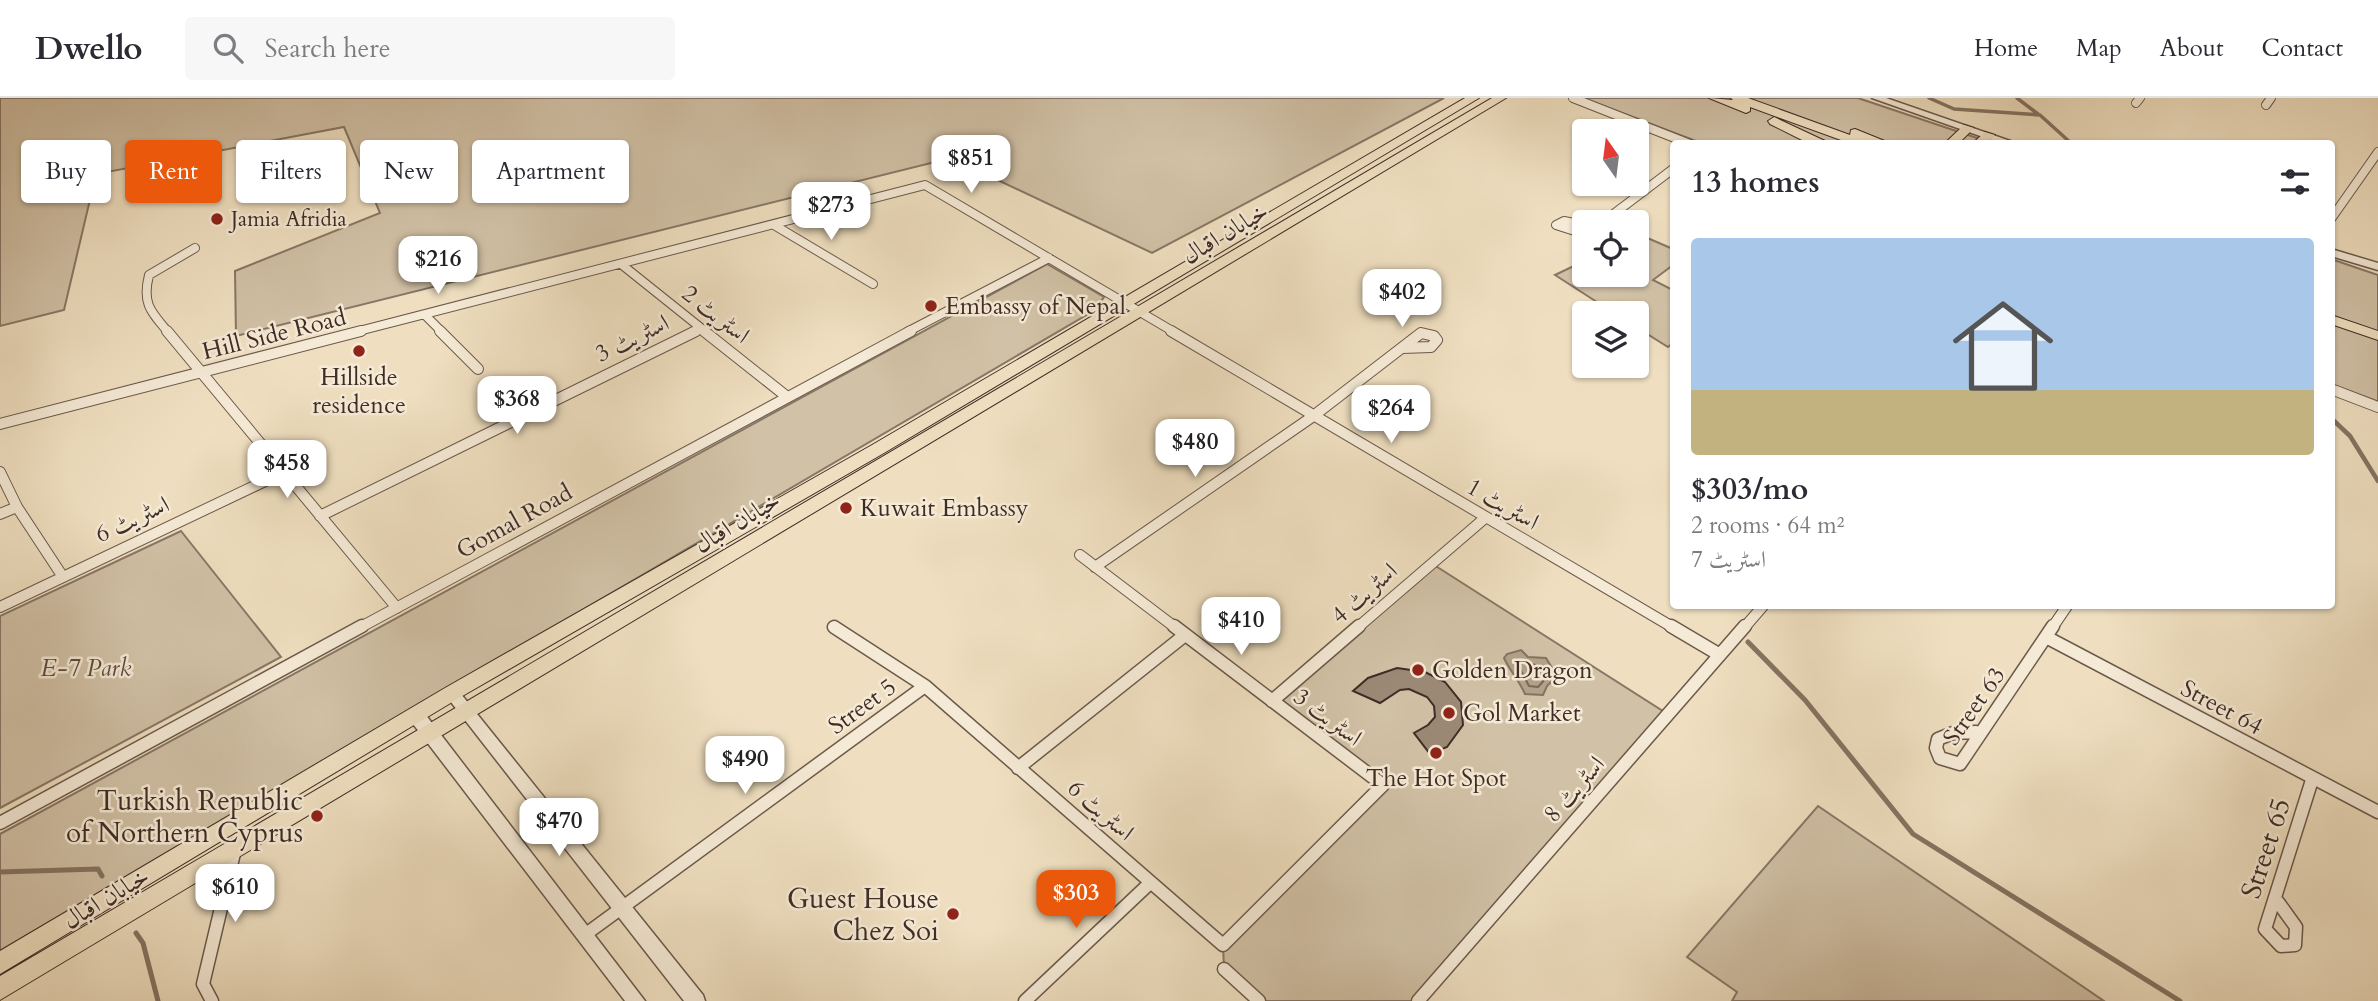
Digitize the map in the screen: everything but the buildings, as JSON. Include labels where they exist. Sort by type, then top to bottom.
[{"type":"main road","name":"خیابان اقبال","points":[[0,963],[452,693],[866,456],[1473,98]]},
{"type":"main road","name":"خیابان اقبال","points":[[0,989],[1500,98]]},
{"type":"main road","points":[[1715,98],[1852,140]]},
{"type":"main road","points":[[1737,98],[1832,140]]},
{"type":"main road","points":[[1768,113],[1814,140]]},
{"type":"main road","points":[[1768,113],[1833,125],[1875,140]]},
{"type":"main road","points":[[1954,140],[1968,128]]},
{"type":"main road","points":[[1983,140],[1989,135]]},
{"type":"main road","points":[[2335,310],[2378,325]]},
{"type":"main road","points":[[2335,320],[2378,336]]},
{"type":"street","points":[[1573,98],[1680,140]]},
{"type":"street","points":[[1878,98],[2003,140]]},
{"type":"street","points":[[2335,213],[2378,152]]},
{"type":"street","points":[[1619,210],[1670,171]]},
{"type":"street","name":"Hill Side Road","points":[[0,424],[925,185],[1049,258]]},
{"type":"street","points":[[1572,223],[1564,221],[1556,225],[1572,230]]},
{"type":"street","points":[[774,225],[873,284]]},
{"type":"street","points":[[195,248],[149,275],[144,295],[152,313],[397,608]]},
{"type":"street","points":[[2336,253],[2378,267]]},
{"type":"street","points":[[2336,253],[2378,273]]},
{"type":"street","name":"اسٹریٹ 1","points":[[1049,258],[1312,417],[1720,655]]},
{"type":"street","name":"Gomal Road","points":[[0,823],[786,396],[1049,258]]},
{"type":"street","name":"اسٹریٹ 2","points":[[621,264],[786,396]]},
{"type":"street","points":[[425,315],[478,369]]},
{"type":"street","name":"اسٹریٹ 3","points":[[320,516],[699,329]]},
{"type":"street","points":[[1096,567],[1312,417],[1421,333],[1434,336],[1437,340],[1432,347],[1402,348]]},
{"type":"street","points":[[2335,390],[2378,404]]},
{"type":"street","points":[[0,472],[17,507],[63,577]]},
{"type":"street","name":"اسٹریٹ 6","points":[[0,607],[284,472]]},
{"type":"street","points":[[0,514],[17,507]]},
{"type":"street","name":"اسٹریٹ 4","points":[[1272,701],[1485,518]]},
{"type":"street","name":"اسٹریٹ 3","points":[[1080,555],[1383,785]]},
{"type":"street","name":"اسٹریٹ 8","points":[[1418,1001],[1760,609]]},
{"type":"street","name":"Street 63","points":[[1976,732],[1953,733],[1938,739],[1936,748],[1940,758],[1960,764],[2065,609]]},
{"type":"street","name":"اسٹریٹ 6","points":[[834,627],[925,686],[1223,945],[1383,785]]},
{"type":"street","points":[[1018,768],[1185,635]]},
{"type":"street","name":"Street 64","points":[[2046,637],[2312,780],[2378,812]]},
{"type":"street","name":"Street 5","points":[[586,934],[622,905],[925,686]]},
{"type":"street","points":[[452,693],[696,1001]]},
{"type":"street","points":[[416,715],[636,1001]]},
{"type":"street","name":"Street 65","points":[[2278,902],[2296,925],[2298,936],[2295,945],[2281,946],[2265,929],[2312,780]]},
{"type":"street","points":[[212,1001],[203,984],[235,849]]},
{"type":"street","points":[[1025,1001],[1150,883]]},
{"type":"street","points":[[1224,970],[1259,1001]]},
{"type":"green space","points":[[0,98],[1444,98],[1152,253],[951,158],[236,336],[235,271],[380,213],[376,203],[458,203],[458,140],[360,140],[360,165],[344,127],[275,140],[236,140],[236,147],[222,150],[222,140],[125,140],[125,169],[111,171],[111,140],[21,140],[21,203],[89,203],[64,310],[0,326]]},
{"type":"green space","points":[[1583,98],[1858,98],[1983,140],[1693,140],[1649,123],[1649,119],[1638,119]]},
{"type":"green space","points":[[1649,239],[1670,248],[1670,267],[1653,280],[1670,288],[1668,347],[1649,335],[1649,301],[1595,301],[1574,287],[1649,287]]},
{"type":"green space","points":[[2335,260],[2378,275],[2378,404],[2335,388]]},
{"type":"green space","points":[[1047,264],[1104,297],[1095,310],[0,951],[0,834]]},
{"type":"green space","points":[[1572,267],[1572,286],[1555,275]]},
{"type":"green space","name":"E-7 Park","points":[[181,531],[281,657],[0,808],[0,616]]},
{"type":"green space","points":[[1431,563],[1669,715],[1418,1001],[1259,1001],[1224,969],[1223,945],[1382,785],[1272,701]]},
{"type":"green space","points":[[1818,806],[2104,1001],[1732,1001],[1737,992],[1687,957]]},
{"type":"water","points":[[1521,650],[1528,657],[1546,658],[1557,676],[1547,686],[1543,695],[1525,694],[1504,658],[1507,654]]},
{"type":"waterway","points":[[1929,98],[1954,109],[2040,115],[2068,140]]},
{"type":"waterway","points":[[2017,98],[2038,114]]},
{"type":"waterway","points":[[2335,422],[2350,436],[2378,481]]},
{"type":"waterway","points":[[1748,642],[1805,700],[1913,834],[2180,1001]]},
{"type":"waterway","points":[[0,872],[98,869],[102,876]]},
{"type":"waterway","points":[[136,933],[143,943],[158,1001]]},
{"type":"place","name":"Jamia Afridia","points":[[217,219]]},
{"type":"place","name":"Embassy of Nepal","points":[[931,306]]},
{"type":"place","name":"Hillside residence","points":[[359,351]]},
{"type":"place","name":"Kuwait Embassy","points":[[846,508]]},
{"type":"place","name":"Golden Dragon","points":[[1418,670]]},
{"type":"place","name":"Gol Market","points":[[1449,713]]},
{"type":"place","name":"The Hot Spot","points":[[1436,753]]},
{"type":"place","name":"Turkish Republic of Northern Cyprus","points":[[317,816]]},
{"type":"place","name":"Guest House Chez Soi","points":[[953,914]]}]
